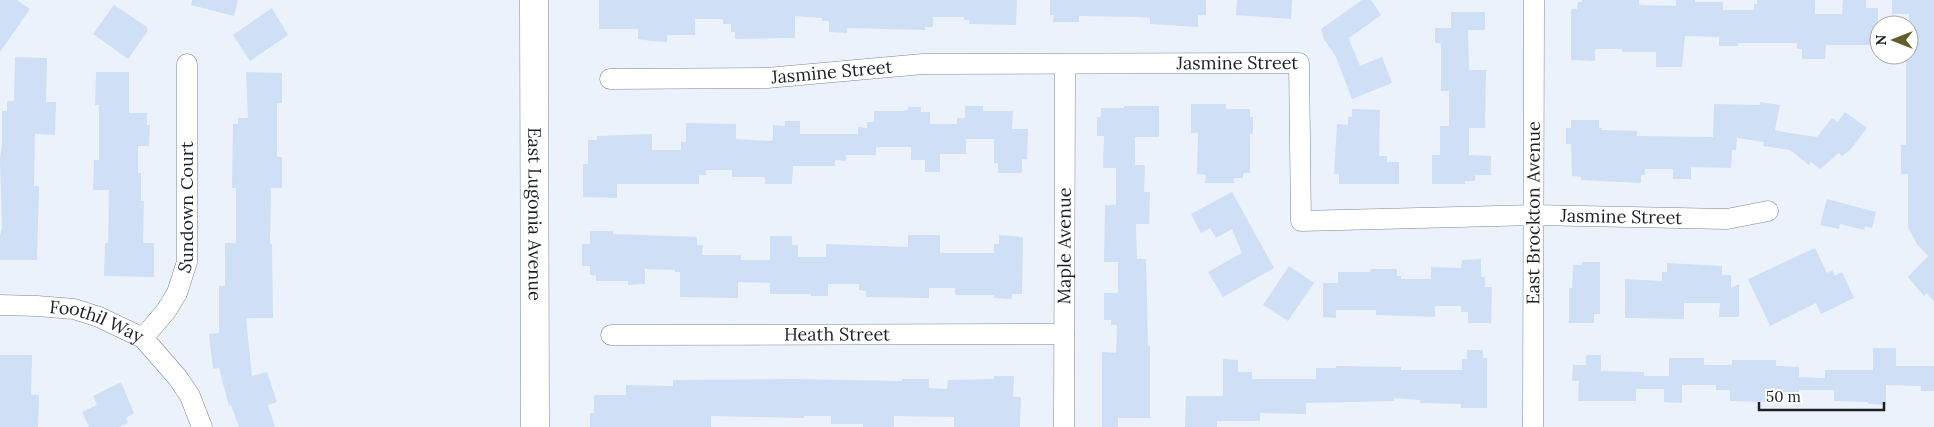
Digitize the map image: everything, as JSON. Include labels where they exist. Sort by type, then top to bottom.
[{"type":"main road","name":"East Lugonia Avenue","points":[[534,0],[535,427]]},
{"type":"street","name":"East Brockton Avenue","points":[[1533,427],[1534,0]]},
{"type":"street","name":"Sundown Court","points":[[143,338],[166,311],[177,292],[187,262],[188,64]]},
{"type":"street","name":"Jasmine Street","points":[[610,79],[792,77],[886,66],[923,64],[1300,64],[1301,221],[1534,215],[1727,219],[1768,211]]},
{"type":"street","name":"Maple Avenue","points":[[1064,427],[1065,65]]},
{"type":"street","name":"Foothil Way","points":[[0,305],[74,309],[99,317],[143,338],[178,378],[190,396],[202,427]]},
{"type":"street","name":"Heath Street","points":[[611,335],[1064,334]]},
{"type":"building","points":[[0,0],[17,0],[30,9],[0,52]]},
{"type":"building","points":[[192,0],[238,0],[234,16],[191,5]]},
{"type":"building","points":[[599,0],[1017,0],[1016,25],[969,24],[969,20],[964,20],[964,17],[933,17],[933,27],[925,27],[925,30],[847,28],[847,33],[829,32],[829,21],[822,21],[822,18],[795,16],[795,38],[735,39],[735,32],[731,32],[731,24],[723,24],[723,19],[695,19],[695,35],[667,35],[667,42],[638,39],[638,29],[599,29]]},
{"type":"building","points":[[1050,0],[1206,0],[1206,15],[1198,15],[1198,27],[1150,24],[1150,18],[1139,17],[1079,16],[1079,22],[1053,22],[1054,15],[1050,15]]},
{"type":"building","points":[[1237,0],[1292,0],[1291,19],[1236,15]]},
{"type":"building","points":[[1362,0],[1371,0],[1381,15],[1349,38],[1350,42],[1360,66],[1382,57],[1392,83],[1352,99],[1336,57],[1324,39],[1321,29]]},
{"type":"building","points":[[1582,0],[1639,0],[1639,4],[1642,5],[1676,6],[1676,0],[1695,0],[1695,2],[1723,2],[1723,10],[1754,10],[1754,4],[1757,4],[1757,0],[1815,0],[1815,14],[1842,14],[1843,0],[1866,0],[1866,8],[1878,8],[1878,15],[1869,15],[1869,45],[1826,45],[1825,59],[1802,59],[1802,49],[1797,49],[1797,43],[1738,43],[1738,46],[1719,46],[1719,37],[1685,36],[1682,67],[1656,67],[1656,52],[1622,52],[1622,49],[1595,49],[1595,61],[1571,60],[1571,9],[1577,9],[1578,2],[1582,2]]},
{"type":"building","points":[[1892,0],[1934,0],[1934,301],[1927,293],[1924,296],[1908,277],[1928,256],[1917,244],[1908,227],[1908,174],[1901,174],[1901,145],[1906,145],[1906,65],[1919,65],[1919,15],[1892,14]]},
{"type":"building","points":[[114,5],[147,27],[147,32],[128,59],[93,34]]},
{"type":"building","points":[[272,8],[288,35],[250,61],[233,35]]},
{"type":"building","points":[[1451,12],[1485,12],[1485,30],[1468,30],[1469,70],[1486,70],[1485,128],[1469,128],[1469,155],[1491,156],[1491,175],[1475,175],[1475,181],[1465,181],[1465,184],[1432,184],[1432,155],[1440,155],[1440,126],[1449,126],[1449,91],[1441,91],[1441,46],[1440,43],[1435,43],[1435,28],[1451,28]]},
{"type":"building","points":[[15,57],[47,58],[46,102],[56,102],[55,135],[35,134],[34,186],[39,186],[37,260],[0,260],[2,228],[0,159],[2,111],[7,111],[7,101],[14,101]]},
{"type":"building","points":[[96,72],[129,72],[129,113],[147,113],[147,125],[150,125],[149,146],[138,146],[138,173],[141,173],[141,201],[144,201],[143,243],[154,243],[154,277],[104,276],[105,243],[108,243],[109,190],[93,190],[94,160],[99,160],[99,105],[95,105]]},
{"type":"building","points":[[246,72],[282,73],[282,103],[277,103],[277,157],[282,157],[282,188],[271,188],[270,244],[272,244],[273,318],[246,318],[252,376],[267,372],[277,402],[268,405],[275,427],[239,427],[231,405],[229,406],[219,368],[213,369],[209,334],[219,333],[219,286],[225,286],[225,243],[236,243],[236,188],[232,188],[233,124],[238,124],[238,118],[248,118]]},
{"type":"building","points":[[1760,102],[1780,105],[1775,130],[1783,132],[1817,137],[1832,118],[1838,122],[1845,112],[1867,128],[1850,150],[1842,156],[1839,153],[1820,169],[1811,162],[1809,165],[1790,150],[1763,146],[1764,142],[1737,138],[1736,150],[1732,150],[1731,168],[1691,167],[1691,179],[1673,179],[1673,169],[1645,169],[1645,175],[1641,175],[1641,183],[1581,180],[1581,177],[1572,176],[1571,144],[1566,144],[1566,128],[1571,128],[1571,120],[1599,120],[1599,128],[1602,128],[1602,130],[1637,131],[1637,136],[1713,137],[1714,104],[1760,105]]},
{"type":"building","points":[[1191,104],[1226,104],[1226,109],[1250,109],[1250,117],[1253,117],[1253,134],[1250,134],[1250,173],[1243,173],[1243,178],[1234,178],[1234,183],[1205,183],[1206,175],[1197,174],[1198,133],[1191,133]]},
{"type":"building","points":[[965,106],[983,106],[983,111],[1013,111],[1012,129],[1028,129],[1027,159],[1022,159],[1022,173],[998,173],[998,163],[994,163],[994,139],[966,139],[966,154],[940,154],[940,172],[925,172],[925,160],[911,160],[911,147],[876,147],[876,155],[846,155],[846,161],[835,160],[835,166],[793,166],[792,184],[765,184],[765,177],[732,177],[732,170],[706,170],[706,175],[699,175],[699,184],[617,184],[617,198],[583,197],[583,164],[588,164],[588,140],[597,140],[597,136],[652,134],[652,150],[681,150],[681,142],[686,142],[686,123],[736,124],[736,139],[770,141],[773,139],[773,125],[785,126],[785,121],[800,121],[800,134],[858,134],[858,127],[867,128],[867,122],[874,122],[874,111],[903,111],[908,110],[908,107],[921,107],[921,112],[930,112],[930,124],[957,124],[957,118],[965,118]]},
{"type":"building","points":[[1124,106],[1159,106],[1159,137],[1135,137],[1135,165],[1145,165],[1144,192],[1150,192],[1149,224],[1136,224],[1137,259],[1146,259],[1148,346],[1150,346],[1150,418],[1118,418],[1118,427],[1102,427],[1102,352],[1116,353],[1117,325],[1111,325],[1111,320],[1104,320],[1104,293],[1118,293],[1118,262],[1104,262],[1105,205],[1116,205],[1116,168],[1103,168],[1104,136],[1097,136],[1097,117],[1101,117],[1101,108],[1124,108]]},
{"type":"building","points":[[1352,109],[1380,110],[1379,156],[1387,156],[1387,162],[1399,162],[1399,184],[1339,184],[1339,174],[1334,174],[1337,124],[1348,125],[1348,117],[1352,117]]},
{"type":"building","points":[[1232,192],[1274,268],[1223,297],[1208,272],[1242,253],[1232,229],[1216,238],[1210,228],[1201,233],[1191,214]]},
{"type":"building","points":[[1827,199],[1876,212],[1872,228],[1865,226],[1864,230],[1840,224],[1839,229],[1820,225]]},
{"type":"building","points":[[590,231],[613,231],[613,234],[697,237],[697,245],[703,245],[702,255],[741,255],[741,260],[770,260],[770,236],[792,236],[792,245],[798,245],[798,257],[826,257],[826,244],[908,247],[908,235],[940,235],[940,253],[994,253],[994,244],[999,244],[999,235],[1023,237],[1022,294],[1012,294],[1012,299],[994,298],[994,295],[955,295],[955,288],[929,288],[929,298],[866,297],[866,291],[859,290],[859,284],[828,284],[828,296],[811,296],[811,294],[770,294],[770,283],[738,282],[738,298],[680,297],[680,272],[675,272],[675,270],[645,269],[645,284],[628,285],[628,281],[596,281],[596,275],[590,275],[590,266],[582,266],[582,244],[590,244]]},
{"type":"building","points":[[1815,248],[1827,273],[1832,270],[1835,276],[1842,272],[1854,298],[1821,314],[1816,303],[1770,326],[1748,279]]},
{"type":"building","points":[[1481,259],[1481,277],[1485,277],[1485,287],[1492,287],[1491,323],[1468,323],[1468,312],[1461,312],[1461,306],[1435,306],[1435,317],[1376,315],[1376,310],[1336,310],[1336,318],[1323,317],[1323,283],[1338,283],[1338,272],[1370,272],[1371,269],[1397,269],[1397,276],[1401,276],[1401,279],[1431,279],[1431,267],[1461,268],[1462,260]]},
{"type":"building","points":[[1582,262],[1600,262],[1600,314],[1594,314],[1594,323],[1569,323],[1569,288],[1572,288],[1573,265],[1582,265]]},
{"type":"building","points":[[1667,263],[1722,266],[1722,275],[1731,275],[1731,288],[1739,284],[1739,317],[1719,317],[1720,303],[1684,303],[1684,319],[1625,318],[1625,279],[1662,281],[1662,272],[1667,272]]},
{"type":"building","points":[[1289,266],[1314,283],[1288,321],[1263,305]]},
{"type":"building","points":[[1873,348],[1896,348],[1896,366],[1934,366],[1934,391],[1921,391],[1921,386],[1886,385],[1886,405],[1868,404],[1868,402],[1834,401],[1834,390],[1784,392],[1784,402],[1730,401],[1730,390],[1716,390],[1716,385],[1682,385],[1682,403],[1664,402],[1664,389],[1636,389],[1636,401],[1578,401],[1579,381],[1572,381],[1573,365],[1586,365],[1586,355],[1601,355],[1601,371],[1644,372],[1644,376],[1669,376],[1669,358],[1704,358],[1704,365],[1732,365],[1732,360],[1776,360],[1776,366],[1799,367],[1799,377],[1825,378],[1825,370],[1873,370]]},
{"type":"building","points":[[1467,350],[1483,350],[1483,358],[1487,358],[1487,408],[1461,408],[1461,404],[1420,403],[1420,400],[1394,398],[1394,401],[1306,403],[1306,414],[1260,413],[1260,421],[1217,421],[1217,427],[1185,427],[1186,396],[1223,396],[1223,359],[1238,360],[1238,372],[1252,372],[1252,379],[1316,379],[1316,368],[1336,368],[1336,366],[1401,367],[1401,370],[1462,370],[1462,359],[1467,359]]},
{"type":"building","points":[[0,355],[32,355],[31,395],[39,395],[38,427],[0,427]]},
{"type":"building","points":[[994,376],[1014,376],[1013,397],[1021,397],[1020,427],[954,427],[954,417],[894,416],[894,427],[863,427],[863,424],[831,424],[831,416],[804,416],[804,418],[711,416],[711,427],[590,427],[590,413],[594,413],[594,395],[626,395],[626,385],[673,386],[673,380],[795,379],[902,381],[902,379],[929,379],[929,388],[947,389],[948,380],[994,379]]},
{"type":"building","points":[[121,382],[134,413],[126,418],[128,423],[119,427],[89,427],[82,412],[97,405],[93,396]]}]
